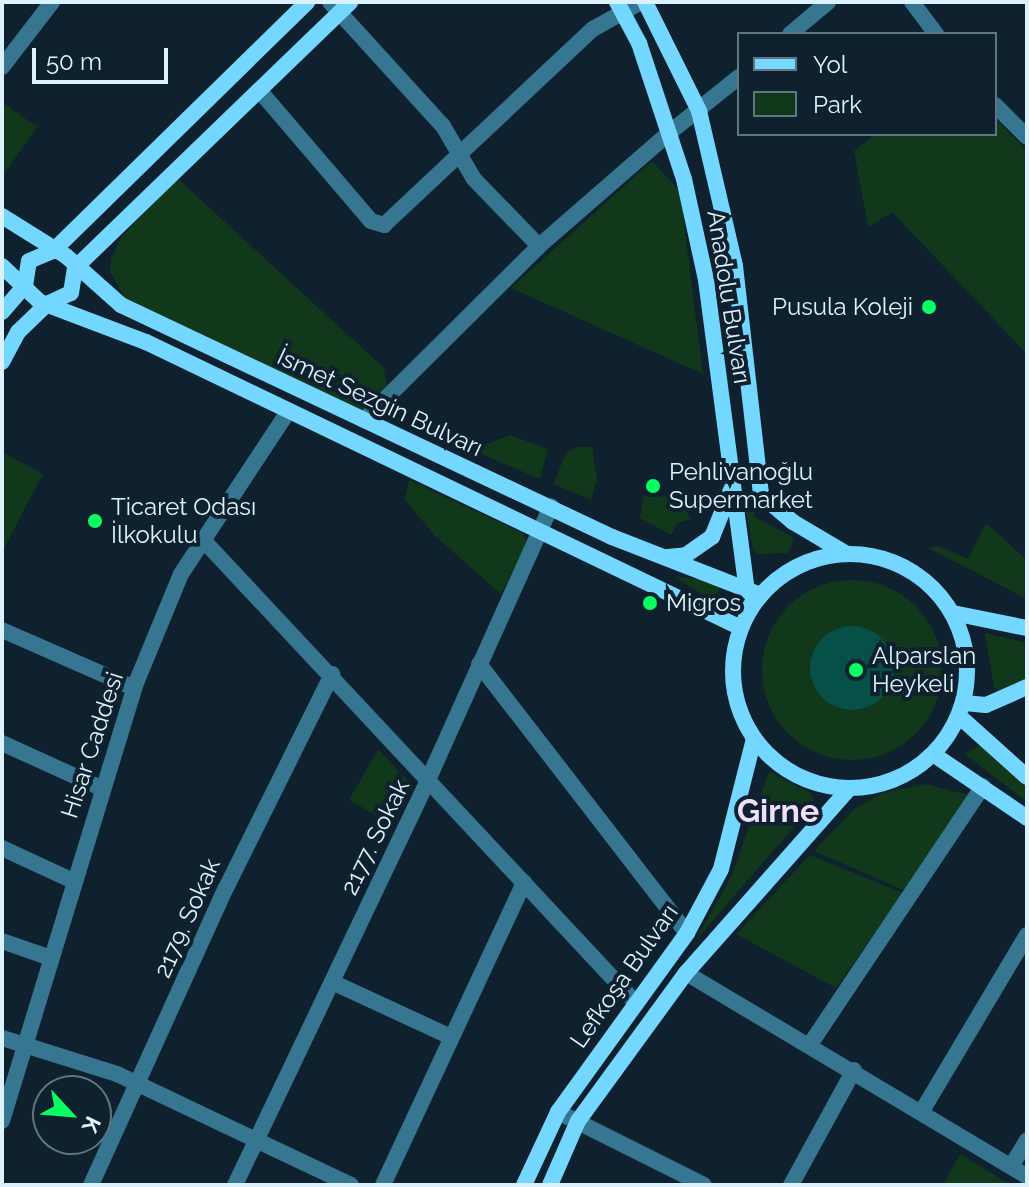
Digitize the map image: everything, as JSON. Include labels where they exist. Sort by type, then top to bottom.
[{"type":"main road","points":[[2,312],[25,286],[29,261],[53,251],[307,2]]},
{"type":"main road","name":"Anadolu Bulvarı","points":[[643,2],[699,111],[735,266],[761,495],[793,522],[845,553]]},
{"type":"main road","points":[[2,362],[18,332],[47,304],[71,293],[75,268],[259,90],[340,5]]},
{"type":"main road","name":"Anadolu Bulvarı","points":[[619,6],[639,43],[669,133],[706,280],[733,481],[753,592],[750,610],[741,628]]},
{"type":"main road","name":"İsmet Sezgin Bulvarı","points":[[2,216],[53,251],[121,305],[551,506],[666,558],[753,592]]},
{"type":"main road","points":[[2,266],[34,298],[146,342],[288,412],[541,529],[741,628],[733,660],[736,696],[754,739],[792,773],[849,789],[893,781],[933,754],[962,709],[966,651],[953,613],[939,593],[903,566],[845,553],[799,565],[753,592]]},
{"type":"main road","points":[[666,558],[686,555],[712,537],[733,481]]},
{"type":"main road","points":[[953,613],[1027,628]]},
{"type":"main road","points":[[962,709],[986,705],[1027,687]]},
{"type":"main road","points":[[962,709],[1027,777]]},
{"type":"main road","name":"Lefkoşa Bulvarı","points":[[524,1185],[558,1112],[687,933],[721,869],[754,739]]},
{"type":"main road","points":[[933,754],[1027,818]]},
{"type":"main road","name":"Lefkoşa Bulvarı","points":[[550,1185],[578,1121],[686,973],[849,789]]},
{"type":"street","points":[[2,67],[52,2]]},
{"type":"street","points":[[259,90],[377,225],[391,222],[619,6],[643,2]]},
{"type":"street","points":[[792,32],[828,2]]},
{"type":"street","points":[[912,2],[934,32]]},
{"type":"street","points":[[340,5],[443,126],[474,179],[539,246]]},
{"type":"street","points":[[364,420],[539,246],[669,133],[737,79]]},
{"type":"street","points":[[997,107],[1027,137]]},
{"type":"street","name":"Hisar Caddesi","points":[[3,1116],[48,957],[134,688],[181,574],[206,543],[288,412]]},
{"type":"street","name":"2177. Sokak","points":[[235,1185],[428,780],[551,506]]},
{"type":"street","points":[[206,543],[332,674],[636,1003]]},
{"type":"street","points":[[2,630],[134,688]]},
{"type":"street","points":[[479,664],[687,933]]},
{"type":"street","name":"2179. Sokak","points":[[91,1185],[226,888],[332,674]]},
{"type":"street","points":[[2,743],[103,789]]},
{"type":"street","points":[[811,1043],[983,786]]},
{"type":"street","points":[[2,848],[73,881]]},
{"type":"street","points":[[383,1185],[524,882]]},
{"type":"street","points":[[922,1111],[1027,935]]},
{"type":"street","points":[[2,941],[48,957]]},
{"type":"street","points":[[686,973],[811,1043],[1027,1176]]},
{"type":"street","points":[[332,982],[451,1037]]},
{"type":"street","points":[[2,1038],[139,1085],[351,1185]]},
{"type":"street","points":[[791,1185],[854,1070]]},
{"type":"street","points":[[558,1112],[704,1185]]},
{"type":"street","points":[[1012,1165],[1027,1140]]},
{"type":"green space","points":[[2,102],[37,127],[2,177]]},
{"type":"green space","points":[[997,120],[1027,151],[1027,354],[892,212],[868,227],[854,151],[873,136],[997,136]]},
{"type":"green space","points":[[652,161],[680,191],[703,374],[511,288]]},
{"type":"green space","points":[[176,177],[384,368],[387,387],[378,403],[362,410],[128,303],[110,272],[111,259],[120,239]]},
{"type":"green space","points":[[510,435],[548,449],[540,479],[472,450]]},
{"type":"green space","points":[[576,447],[592,447],[597,479],[591,500],[554,484],[565,454]]},
{"type":"green space","points":[[2,452],[43,474],[2,552]]},
{"type":"green space","points":[[409,480],[522,533],[528,542],[501,594],[435,536],[405,500]]},
{"type":"green space","points":[[743,493],[750,494],[755,517],[794,538],[788,553],[757,554],[753,550]]},
{"type":"green space","points":[[644,496],[679,497],[691,519],[677,523],[671,535],[640,518]]},
{"type":"green space","points":[[986,523],[1027,560],[1027,599],[928,548],[939,546],[968,559]]},
{"type":"green space","points":[[674,576],[718,582],[719,605]]},
{"type":"green space","points":[[852,580],[887,586],[916,606],[936,635],[942,670],[936,705],[916,734],[887,754],[852,760],[817,754],[788,734],[768,705],[762,670],[768,635],[788,606],[817,586]]},
{"type":"green space","points":[[985,633],[1027,643],[1027,678],[1010,692],[1001,693],[994,687]]},
{"type":"green space","points":[[983,743],[1027,784],[1027,802],[965,754]]},
{"type":"green space","points":[[378,750],[412,785],[390,823],[349,800]]},
{"type":"green space","points":[[769,772],[812,794],[814,804],[695,941],[731,877]]},
{"type":"green space","points":[[926,784],[972,796],[906,891],[814,851],[853,810],[882,793]]},
{"type":"green space","points":[[810,855],[903,893],[836,988],[736,934]]},
{"type":"green space","points":[[960,1154],[1011,1185],[943,1185]]},
{"type":"shaded area","points":[[852,626],[868,629],[882,638],[891,652],[894,668],[891,684],[882,698],[868,707],[852,710],[836,707],[822,698],[813,684],[810,668],[813,652],[822,638],[836,629]]},
{"type":"place","name":"Pusula Koleji","points":[[929,307]]},
{"type":"place","name":"Pehlivanoğlu Supermarket","points":[[653,486]]},
{"type":"place","name":"Ticaret Odası İlkokulu","points":[[95,521]]},
{"type":"place","name":"Migros","points":[[650,603]]},
{"type":"place","name":"Alparslan Heykeli","points":[[856,670]]},
{"type":"district","name":"Girne","points":[[778,811]]}]
